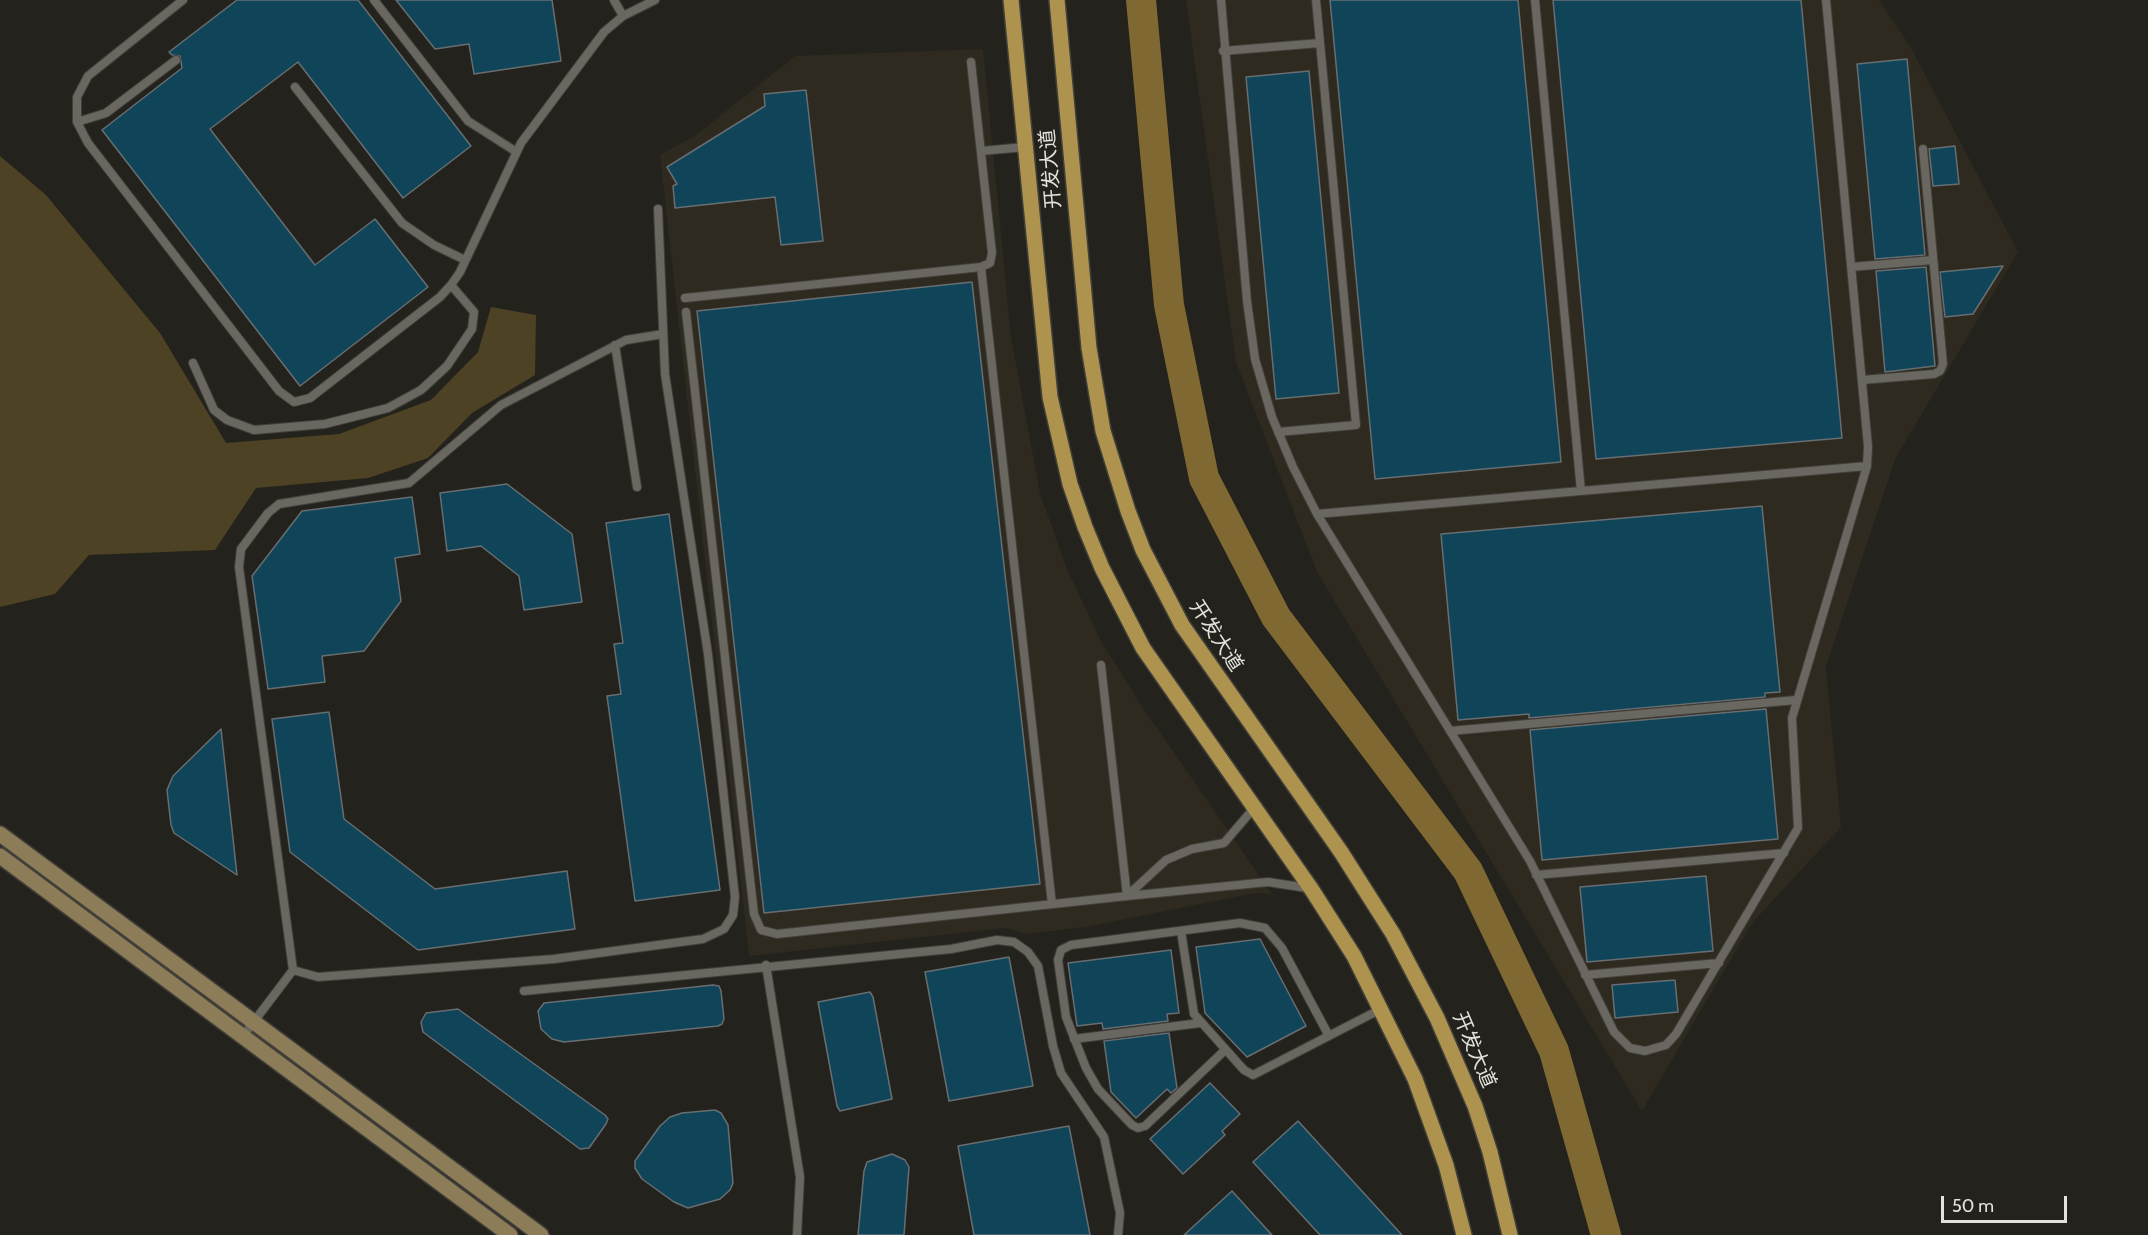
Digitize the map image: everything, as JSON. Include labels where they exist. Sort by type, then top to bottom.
[{"type":"main road","name":"开发大道","points":[[1011,0],[1050,397],[1070,484],[1085,527],[1107,579],[1143,648],[1312,890],[1354,956],[1415,1079],[1432,1122],[1464,1235]]},
{"type":"main road","name":"开发大道","points":[[1057,0],[1089,348],[1103,431],[1128,511],[1162,588],[1182,625],[1347,860],[1393,934],[1437,1018],[1475,1106],[1490,1152],[1510,1235]]},
{"type":"main road","points":[[0,834],[541,1235]]},
{"type":"main road","points":[[16,845],[1,857],[510,1235]]},
{"type":"lane","points":[[183,0],[88,76],[77,97],[77,122],[88,143],[279,391],[294,402],[310,398],[440,297],[451,285],[465,260],[515,151],[596,42],[623,16],[655,0]]},
{"type":"lane","points":[[374,0],[468,121],[515,151]]},
{"type":"lane","points":[[614,0],[623,16]]},
{"type":"lane","points":[[1221,0],[1223,51],[1250,324],[1255,359],[1278,432],[1317,514],[1536,875],[1618,1039],[1630,1048],[1652,1051],[1672,1040],[1798,828],[1791,738],[1796,700],[1867,466],[1868,446],[1826,0]]},
{"type":"lane","points":[[1278,432],[1356,425],[1316,0]]},
{"type":"lane","points":[[1535,0],[1581,491]]},
{"type":"lane","points":[[1223,51],[1320,43]]},
{"type":"lane","points":[[77,122],[106,113],[176,60]]},
{"type":"lane","points":[[685,298],[981,267],[990,263],[992,253],[971,63]]},
{"type":"lane","points":[[295,87],[402,223],[434,245],[465,260]]},
{"type":"lane","points":[[981,151],[1025,147]]},
{"type":"lane","points":[[1862,380],[1934,374],[1941,371],[1943,364],[1923,149]]},
{"type":"lane","points":[[293,970],[318,977],[554,958],[703,939],[718,933],[729,922],[735,908],[735,897],[708,654],[670,411],[663,333],[658,209]]},
{"type":"lane","points":[[1851,267],[1933,260]]},
{"type":"lane","points":[[981,267],[1052,904]]},
{"type":"lane","points":[[193,363],[214,410],[227,420],[254,430],[325,424],[388,408],[421,390],[447,366],[472,329],[474,312],[451,285]]},
{"type":"lane","points":[[686,312],[756,922],[761,930],[777,934],[1268,882],[1298,885],[1312,890]]},
{"type":"lane","points":[[243,1036],[293,970],[238,567],[242,549],[268,513],[279,504],[409,483],[501,405],[615,345],[639,336],[663,333]]},
{"type":"lane","points":[[615,345],[637,487]]},
{"type":"lane","points":[[1317,514],[1867,466]]},
{"type":"lane","points":[[1101,665],[1127,896]]},
{"type":"lane","points":[[1450,731],[1796,700]]},
{"type":"lane","points":[[1127,896],[1166,860],[1192,849],[1224,843],[1254,808]]},
{"type":"lane","points":[[1536,875],[1784,854]]},
{"type":"lane","points":[[1225,1050],[1145,1126],[1138,1128],[1132,1125],[1091,1080],[1074,1039],[1064,1006],[1058,960],[1061,950],[1071,945],[1240,924],[1264,928],[1282,948],[1329,1036]]},
{"type":"lane","points":[[1181,931],[1191,1004],[1200,1023],[1244,1070],[1253,1075],[1381,1009]]},
{"type":"lane","points":[[524,991],[766,965],[961,948],[997,940],[1014,942],[1024,948],[1038,966],[1053,1046],[1061,1073],[1104,1137],[1120,1213],[1118,1235]]},
{"type":"lane","points":[[1585,975],[1719,963]]},
{"type":"lane","points":[[766,965],[800,1177],[797,1235]]},
{"type":"lane","points":[[1074,1039],[1200,1023]]},
{"type":"shaded area","points":[[1186,0],[1879,0],[1910,46],[2018,252],[1896,457],[1826,666],[1841,827],[1752,923],[1642,1111],[1317,572],[1236,362]]},
{"type":"shaded area","points":[[983,49],[1011,337],[1040,493],[1067,569],[1101,641],[1143,708],[1272,894],[1255,893],[1087,927],[1026,934],[1005,928],[749,956],[660,155],[696,135],[795,56]]},
{"type":"shaded area","points":[[0,156],[46,195],[160,333],[226,443],[339,434],[431,400],[478,352],[491,307],[536,315],[535,375],[472,413],[428,458],[368,478],[256,488],[215,550],[89,555],[55,594],[0,607]]},
{"type":"building","points":[[237,0],[358,0],[471,146],[403,198],[298,62],[210,129],[315,265],[375,219],[428,287],[300,386],[102,130],[182,68],[180,56],[169,52]]},
{"type":"building","points":[[396,0],[552,0],[561,61],[474,74],[469,44],[435,49]]},
{"type":"building","points":[[1330,0],[1518,0],[1561,462],[1375,479]]},
{"type":"building","points":[[1553,0],[1801,0],[1842,438],[1596,459]]},
{"type":"building","points":[[1907,59],[1925,255],[1875,259],[1857,64]]},
{"type":"building","points":[[1309,71],[1339,393],[1276,399],[1246,77]]},
{"type":"building","points":[[806,90],[823,241],[781,245],[775,197],[675,208],[673,186],[677,184],[667,167],[765,106],[764,94]]},
{"type":"building","points":[[1955,146],[1959,184],[1933,186],[1929,149]]},
{"type":"building","points":[[2003,266],[1973,314],[1945,317],[1940,272]]},
{"type":"building","points":[[1926,267],[1935,366],[1885,372],[1876,271]]},
{"type":"building","points":[[972,282],[1040,884],[764,913],[697,311]]},
{"type":"building","points":[[507,484],[572,534],[582,602],[524,610],[519,576],[481,546],[447,551],[440,493]]},
{"type":"building","points":[[412,497],[420,554],[395,558],[401,601],[364,651],[322,656],[325,682],[268,689],[252,576],[302,511]]},
{"type":"building","points":[[1762,506],[1780,692],[1765,693],[1765,697],[1529,718],[1529,714],[1458,720],[1441,534]]},
{"type":"building","points":[[669,514],[720,890],[635,901],[607,696],[621,694],[614,644],[623,643],[606,523]]},
{"type":"building","points":[[1766,709],[1778,839],[1542,860],[1530,730]]},
{"type":"building","points":[[329,712],[344,819],[435,889],[567,871],[575,929],[418,950],[290,852],[272,719]]},
{"type":"building","points":[[221,729],[237,875],[174,833],[167,790],[173,776]]},
{"type":"building","points":[[1706,876],[1713,951],[1587,962],[1580,887]]},
{"type":"building","points":[[1260,939],[1306,1026],[1247,1057],[1205,1013],[1196,947]]},
{"type":"building","points":[[1171,950],[1179,1013],[1167,1014],[1168,1021],[1103,1029],[1102,1023],[1077,1026],[1068,963]]},
{"type":"building","points":[[1009,957],[1033,1086],[949,1101],[925,972]]},
{"type":"building","points":[[1675,980],[1678,1012],[1615,1018],[1612,985]]},
{"type":"building","points":[[719,986],[721,991],[724,1019],[718,1026],[564,1042],[552,1039],[541,1029],[538,1011],[544,1003]]},
{"type":"building","points":[[870,992],[873,997],[892,1099],[840,1111],[837,1106],[818,1002]]},
{"type":"building","points":[[458,1009],[605,1115],[608,1119],[606,1124],[589,1148],[580,1149],[423,1032],[421,1022],[426,1013]]},
{"type":"building","points":[[1169,1033],[1177,1088],[1171,1093],[1167,1089],[1136,1118],[1111,1092],[1104,1041]]},
{"type":"building","points":[[1210,1083],[1240,1114],[1222,1131],[1225,1135],[1183,1174],[1150,1139]]},
{"type":"building","points":[[715,1110],[721,1113],[728,1125],[733,1183],[730,1190],[720,1199],[688,1208],[674,1202],[642,1179],[635,1168],[635,1161],[660,1126],[670,1117],[682,1113]]},
{"type":"building","points":[[1298,1121],[1402,1235],[1320,1235],[1253,1162]]},
{"type":"building","points":[[1069,1126],[1090,1235],[974,1235],[958,1146]]},
{"type":"building","points":[[892,1154],[905,1160],[909,1167],[904,1235],[858,1235],[864,1171],[867,1162]]},
{"type":"building","points":[[1232,1191],[1272,1235],[1184,1235]]},
{"type":"waterway","points":[[1141,0],[1169,305],[1204,478],[1276,617],[1468,871],[1554,1051],[1606,1235]]}]
